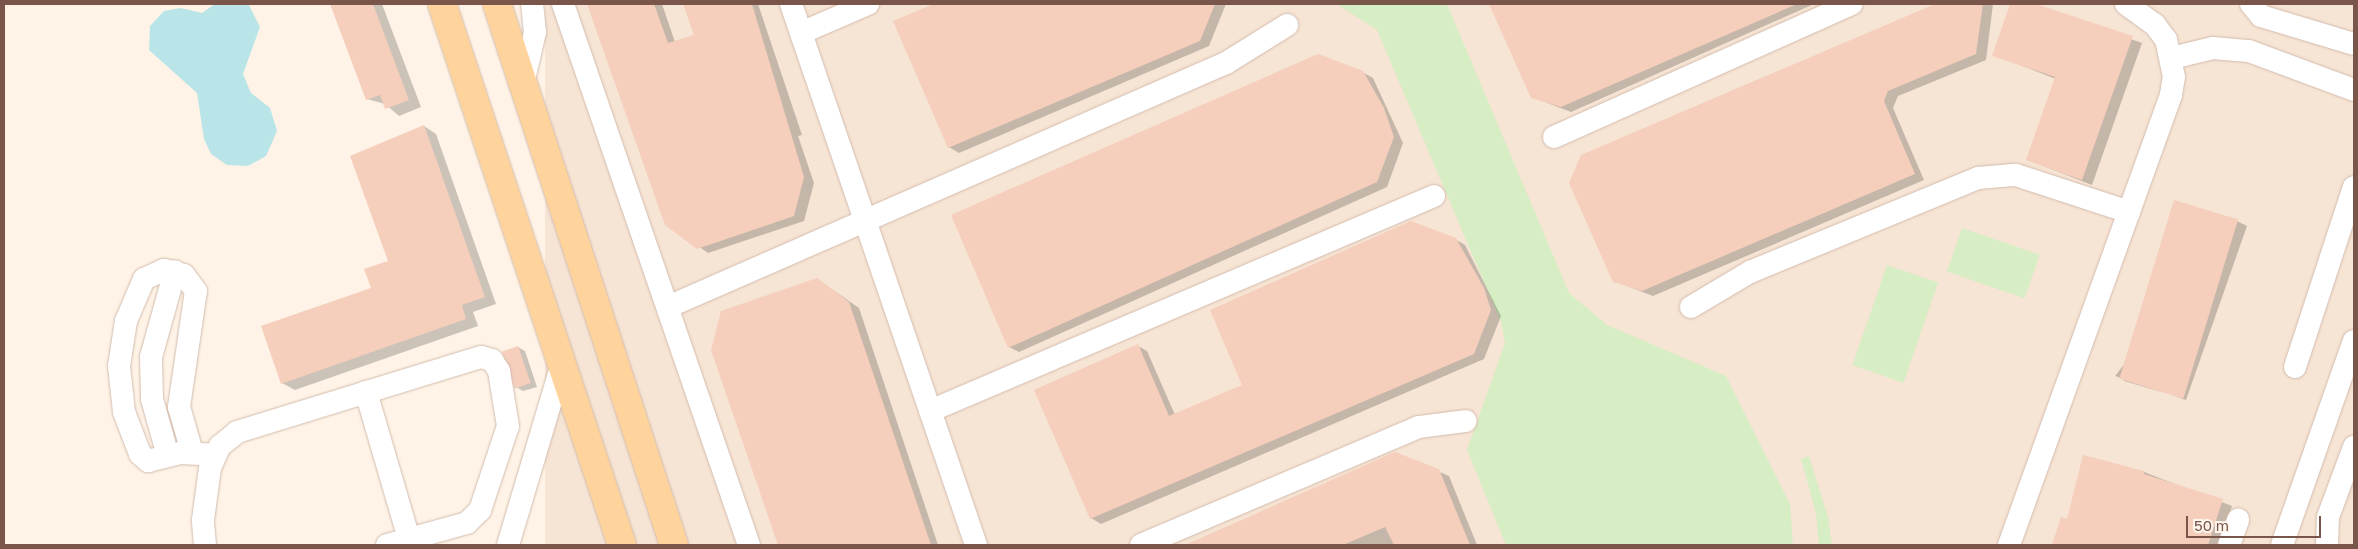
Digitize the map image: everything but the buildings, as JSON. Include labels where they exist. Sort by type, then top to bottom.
[{"type":"main road","points":[[442,4],[563,360],[622,545]]},
{"type":"main road","points":[[498,4],[674,545]]},
{"type":"street","points":[[524,84],[535,32],[532,4]]},
{"type":"street","points":[[563,4],[670,306],[748,545]]},
{"type":"street","points":[[791,4],[976,545]]},
{"type":"street","points":[[801,33],[868,4]]},
{"type":"street","points":[[1554,137],[1852,4]]},
{"type":"street","points":[[2009,545],[2171,95],[2172,58],[2156,25],[2126,4]]},
{"type":"street","points":[[2251,4],[2261,16],[2354,44]]},
{"type":"street","points":[[670,306],[865,225],[1226,63],[1287,25]]},
{"type":"street","points":[[2172,58],[2213,48],[2249,52],[2354,90]]},
{"type":"street","points":[[1691,308],[1750,272],[1978,178],[2016,175],[2129,212]]},
{"type":"street","points":[[2296,367],[2354,187]]},
{"type":"street","points":[[930,411],[1434,196]]},
{"type":"street","points":[[168,456],[152,399],[151,357],[175,271]]},
{"type":"street","points":[[192,452],[179,407],[196,291],[175,271],[153,273],[144,280],[126,321],[119,366],[124,412],[140,454],[153,461],[192,452],[215,455]]},
{"type":"street","points":[[2282,545],[2354,341]]},
{"type":"street","points":[[205,545],[204,520],[215,455],[237,432],[480,357],[492,360],[499,370],[508,426],[480,510],[467,522],[387,545]]},
{"type":"street","points":[[508,545],[563,360]]},
{"type":"street","points":[[366,392],[409,539]]},
{"type":"street","points":[[1142,545],[1419,427],[1466,421]]},
{"type":"street","points":[[2328,545],[2328,517],[2347,485],[2354,447]]},
{"type":"street","points":[[521,505],[522,545]]},
{"type":"street","points":[[2229,545],[2238,520]]},
{"type":"shaded area","points":[[545,4],[2354,4],[2354,545],[545,545]]},
{"type":"green space","points":[[1337,4],[1447,4],[1569,293],[1607,325],[1726,376],[1790,504],[1793,545],[1506,545],[1467,450],[1505,343],[1501,322],[1377,30]]},
{"type":"green space","points":[[1962,228],[2040,255],[2025,298],[1947,271]]},
{"type":"green space","points":[[1887,265],[1938,283],[1904,383],[1852,365]]},
{"type":"green space","points":[[1809,456],[1828,517],[1832,545],[1819,545],[1816,513],[1801,459]]},
{"type":"water","points":[[215,4],[249,5],[260,27],[243,74],[251,93],[270,108],[277,131],[266,156],[248,166],[227,165],[211,154],[204,139],[197,93],[149,50],[150,26],[164,11],[181,8],[202,13]]}]
